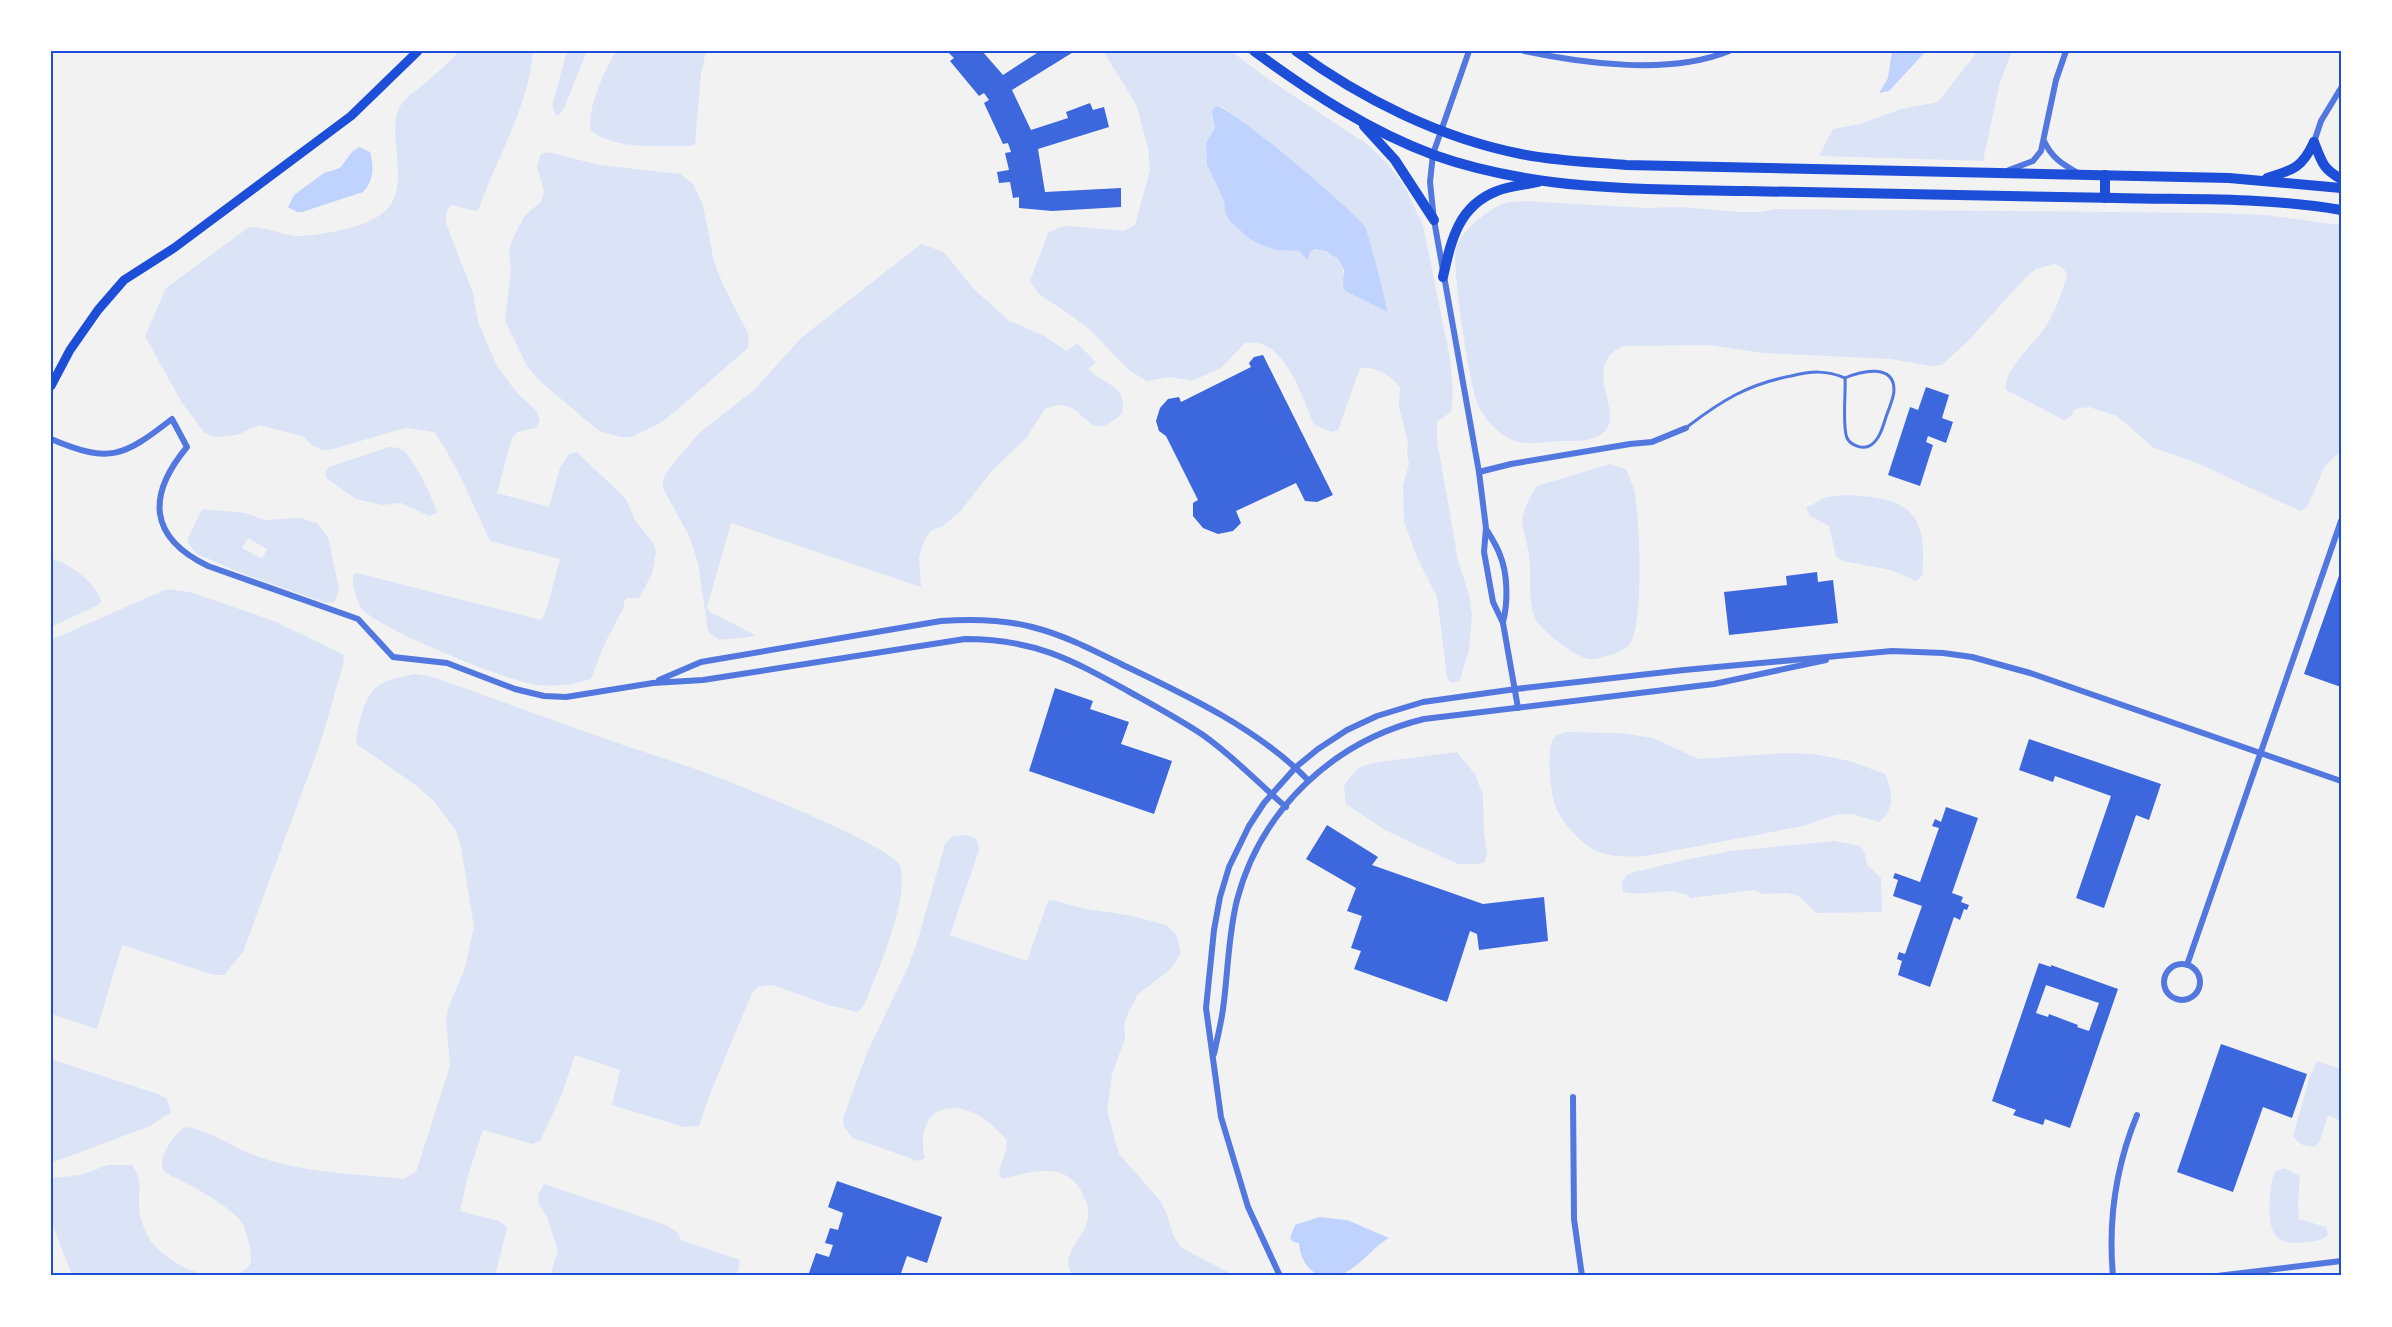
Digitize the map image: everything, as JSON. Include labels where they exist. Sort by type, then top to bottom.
[{"type":"main road","points":[[51,386],[70,350],[124,280],[174,248],[351,116],[418,51]]},
{"type":"main road","points":[[1254,51],[1310,91],[1358,119],[1433,154],[1491,170],[1546,181],[1700,191],[2268,202],[2341,210]]},
{"type":"main road","points":[[1296,51],[1324,72],[1367,97],[1442,129],[1489,146],[1551,159],[1626,165],[2262,180],[2341,188]]},
{"type":"main road","points":[[1358,119],[1395,160],[1434,220]]},
{"type":"main road","points":[[2314,142],[2321,163],[2327,171],[2341,179]]},
{"type":"main road","points":[[2262,180],[2299,167],[2307,158],[2314,142]]},
{"type":"main road","points":[[2105,175],[2105,198]]},
{"type":"main road","points":[[1443,277],[1451,240],[1458,223],[1466,212],[1479,200],[1497,190],[1546,181]]},
{"type":"street","points":[[1469,51],[1433,154],[1430,182],[1443,277],[1479,472],[1486,528],[1485,563],[1493,602],[1503,623],[1518,708]]},
{"type":"street","points":[[1524,51],[1569,59],[1653,65],[1692,62],[1729,51]]},
{"type":"street","points":[[2000,173],[2033,161],[2041,151],[2056,80],[2066,51]]},
{"type":"street","points":[[2314,142],[2321,122],[2341,88]]},
{"type":"street","points":[[2044,141],[2049,152],[2059,163],[2081,174]]},
{"type":"street","points":[[51,439],[95,454],[123,452],[145,440],[172,419],[187,447],[172,470],[159,509],[160,520],[171,541],[192,558],[208,566],[357,619],[393,657],[447,663],[484,679],[544,696],[575,696],[653,683],[703,680],[965,639],[1021,643],[1074,661],[1204,735],[1286,807]]},
{"type":"street","points":[[1479,472],[1522,462],[1652,442],[1686,428]]},
{"type":"street","points":[[2187,965],[2341,521]]},
{"type":"street","points":[[1486,528],[1502,560],[1506,603],[1503,623]]},
{"type":"street","points":[[653,683],[701,662],[941,621],[976,619],[1004,621],[1063,637],[1168,686],[1235,724],[1296,767],[1308,780]]},
{"type":"street","points":[[1280,1276],[1248,1207],[1221,1117],[1206,1008],[1209,959],[1220,897],[1229,867],[1254,818],[1296,767],[1347,730],[1399,708],[1516,689],[1749,663],[1915,651],[1972,657],[2030,673],[2341,781]]},
{"type":"street","points":[[1213,1060],[1223,1009],[1231,929],[1246,875],[1260,846],[1286,807],[1308,780],[1355,745],[1400,725],[1425,720],[1714,684],[1751,678],[1847,655]]},
{"type":"street","points":[[2176,965],[2187,965],[2197,972],[2200,983],[2198,989],[2191,997],[2175,998],[2167,992],[2165,976],[2167,971],[2176,965]]},
{"type":"street","points":[[1573,1097],[1574,1219],[1582,1276]]},
{"type":"street","points":[[2114,1276],[2112,1218],[2120,1165],[2137,1114]]},
{"type":"street","points":[[2217,1276],[2341,1261]]},
{"type":"lane","points":[[1686,428],[1720,402],[1764,381],[1820,371],[1831,372],[1845,378],[1864,371],[1877,370],[1888,375],[1893,383],[1893,398],[1879,436],[1872,445],[1865,448],[1853,445],[1846,436],[1845,378]]},
{"type":"shaded area","points":[[459,51],[533,51],[526,91],[479,208],[475,211],[451,205],[447,211],[446,223],[473,293],[478,322],[497,366],[517,393],[537,411],[540,421],[536,428],[518,432],[512,438],[497,493],[549,507],[560,468],[569,454],[577,452],[626,499],[635,520],[653,543],[656,552],[652,574],[639,598],[627,598],[624,601],[624,607],[604,645],[591,679],[571,684],[551,686],[522,682],[446,654],[374,619],[363,610],[356,598],[353,575],[357,573],[541,620],[545,614],[560,559],[490,541],[458,471],[434,432],[405,428],[323,450],[313,446],[302,436],[259,425],[237,435],[215,437],[204,432],[182,403],[145,336],[166,288],[249,227],[299,236],[347,229],[382,214],[392,203],[397,185],[395,122],[399,108],[408,96],[429,80]]},
{"type":"shaded area","points":[[567,51],[587,51],[564,108],[559,115],[556,115],[553,102]]},
{"type":"shaded area","points":[[616,51],[706,51],[701,74],[695,144],[691,146],[639,146],[613,141],[591,131],[591,112],[594,101]]},
{"type":"shaded area","points":[[1103,51],[1231,51],[1271,81],[1367,144],[1386,162],[1403,184],[1423,225],[1450,358],[1453,392],[1451,412],[1437,422],[1437,440],[1458,560],[1469,595],[1472,615],[1469,650],[1459,682],[1450,682],[1447,678],[1437,597],[1417,557],[1404,522],[1403,486],[1409,464],[1408,442],[1399,407],[1400,387],[1397,383],[1377,370],[1360,368],[1338,430],[1332,432],[1314,425],[1290,370],[1271,349],[1259,343],[1245,343],[1221,368],[1192,381],[1170,377],[1147,381],[1130,371],[1086,326],[1039,294],[1030,281],[1048,233],[1060,227],[1069,226],[1124,231],[1135,225],[1150,170],[1148,148],[1136,104]],"holes":[[[1221,106],[1255,131],[1329,193],[1365,228],[1387,312],[1345,291],[1340,262],[1331,254],[1315,249],[1311,251],[1307,260],[1299,251],[1275,250],[1247,237],[1229,220],[1225,213],[1224,201],[1207,165],[1206,145],[1214,130]]]},
{"type":"shaded area","points":[[1978,51],[2012,51],[2000,82],[1983,161],[1819,156],[1833,129],[1860,124],[1901,109],[1938,102]]},
{"type":"shaded area","points":[[549,152],[599,165],[680,174],[692,183],[703,205],[714,262],[749,335],[748,348],[672,414],[660,423],[631,437],[621,437],[599,431],[542,383],[527,366],[505,321],[511,272],[509,253],[511,242],[525,215],[541,202],[544,191],[537,166],[541,154]]},
{"type":"shaded area","points":[[1523,201],[1646,208],[1682,207],[1739,212],[1775,209],[2216,213],[2265,215],[2341,225],[2341,451],[2325,466],[2307,507],[2300,511],[2195,462],[2154,448],[2117,416],[2089,407],[2075,409],[2070,417],[2064,420],[2006,390],[2009,374],[2045,327],[2058,302],[2067,274],[2063,268],[2055,264],[2036,269],[2026,277],[1968,341],[1942,365],[1930,366],[1891,359],[1764,353],[1707,345],[1623,346],[1610,355],[1604,366],[1603,378],[1610,415],[1609,425],[1602,434],[1582,440],[1518,442],[1496,430],[1478,405],[1470,376],[1462,326],[1455,259],[1459,241],[1476,221],[1505,203]]},
{"type":"shaded area","points":[[921,244],[944,252],[973,288],[1008,320],[1044,336],[1067,351],[1077,343],[1096,362],[1088,369],[1118,391],[1123,404],[1122,413],[1101,426],[1088,422],[1069,407],[1057,405],[1045,409],[1027,437],[990,473],[960,512],[943,526],[931,531],[925,539],[919,557],[921,587],[731,523],[707,607],[710,612],[757,636],[719,640],[708,631],[698,563],[689,536],[663,488],[663,480],[668,470],[699,433],[754,390],[801,338]]},
{"type":"shaded area","points":[[389,447],[403,450],[413,462],[437,513],[429,516],[401,503],[382,505],[356,499],[326,478],[326,471],[329,467]]},
{"type":"shaded area","points":[[1610,464],[1626,469],[1634,490],[1640,569],[1637,615],[1634,632],[1627,647],[1611,655],[1589,659],[1559,642],[1535,618],[1531,605],[1530,564],[1523,518],[1529,499],[1537,486]]},
{"type":"shaded area","points":[[1845,495],[1884,499],[1898,504],[1909,512],[1917,522],[1922,536],[1922,576],[1916,581],[1891,570],[1843,561],[1836,556],[1829,526],[1810,516],[1806,508],[1826,497]]},
{"type":"shaded area","points":[[202,509],[246,513],[264,520],[300,518],[317,523],[328,537],[339,591],[334,602],[326,603],[246,575],[197,554],[188,543],[188,538]],"holes":[[[248,538],[267,549],[262,559],[242,548]]]},
{"type":"shaded area","points":[[51,558],[66,565],[88,581],[101,601],[98,605],[51,627]]},
{"type":"shaded area","points":[[167,589],[190,592],[274,621],[344,655],[343,665],[321,741],[243,952],[224,975],[214,975],[122,945],[97,1029],[51,1014],[51,640]]},
{"type":"shaded area","points":[[414,674],[429,676],[466,688],[607,740],[704,772],[777,801],[871,844],[900,866],[902,880],[900,897],[891,936],[864,1006],[857,1012],[828,1005],[773,985],[758,987],[752,993],[699,1126],[684,1127],[612,1105],[620,1070],[575,1055],[561,1096],[540,1141],[533,1144],[483,1130],[469,1172],[460,1211],[499,1221],[507,1227],[496,1273],[505,1276],[288,1276],[285,1274],[284,1276],[229,1276],[245,1270],[251,1263],[251,1254],[242,1223],[224,1206],[169,1175],[163,1169],[162,1164],[165,1152],[185,1127],[205,1132],[252,1154],[297,1167],[403,1179],[416,1172],[450,1066],[446,1022],[448,1008],[465,968],[474,927],[461,847],[456,831],[433,800],[358,745],[356,740],[366,702],[381,684]]},
{"type":"shaded area","points":[[1567,732],[1620,733],[1653,738],[1699,759],[1783,753],[1814,754],[1850,761],[1885,774],[1891,793],[1890,806],[1879,822],[1852,814],[1835,815],[1803,826],[1646,856],[1625,857],[1604,854],[1586,845],[1576,836],[1557,810],[1550,776],[1550,748],[1555,737]]},
{"type":"shaded area","points":[[1457,752],[1475,774],[1483,795],[1487,852],[1485,862],[1458,864],[1387,831],[1346,804],[1344,785],[1359,767],[1378,762]]},
{"type":"shaded area","points":[[966,835],[976,840],[979,850],[950,935],[1027,961],[1048,901],[1053,900],[1166,925],[1176,934],[1181,953],[1171,969],[1138,994],[1129,1011],[1124,1024],[1125,1039],[1112,1074],[1107,1110],[1119,1154],[1159,1199],[1167,1214],[1173,1235],[1182,1248],[1235,1276],[1072,1276],[1068,1261],[1088,1217],[1087,1206],[1081,1191],[1066,1175],[1056,1172],[1035,1172],[1002,1179],[999,1170],[1006,1151],[1007,1140],[988,1122],[974,1113],[949,1108],[940,1110],[932,1116],[924,1133],[925,1158],[918,1161],[853,1138],[844,1127],[843,1118],[867,1053],[917,943],[945,844],[952,836]]},
{"type":"shaded area","points":[[1834,841],[1860,846],[1865,854],[1867,865],[1881,878],[1882,912],[1816,913],[1799,896],[1787,893],[1763,894],[1753,890],[1691,898],[1676,892],[1640,894],[1623,892],[1622,882],[1627,875],[1684,860],[1731,851]]},
{"type":"shaded area","points":[[51,1059],[158,1094],[166,1098],[171,1112],[150,1126],[51,1163]]},
{"type":"shaded area","points":[[2317,1061],[2341,1069],[2341,1121],[2328,1115],[2316,1146],[2305,1146],[2293,1136],[2310,1076]]},
{"type":"shaded area","points":[[108,1165],[132,1165],[138,1178],[139,1212],[150,1240],[158,1249],[179,1264],[191,1270],[215,1276],[72,1276],[51,1220],[51,1180],[80,1175]]},
{"type":"shaded area","points":[[2284,1168],[2300,1176],[2299,1219],[2326,1227],[2328,1235],[2316,1241],[2294,1243],[2277,1237],[2273,1231],[2270,1215],[2271,1183],[2275,1172]]},
{"type":"shaded area","points":[[544,1184],[666,1225],[677,1232],[681,1240],[740,1260],[737,1276],[550,1276],[558,1251],[547,1217],[539,1205],[538,1195]]},
{"type":"water","points":[[1892,51],[1926,51],[1889,91],[1879,93],[1888,78]]},
{"type":"water","points":[[1216,106],[1244,123],[1292,161],[1339,201],[1365,227],[1387,312],[1345,291],[1344,270],[1338,259],[1326,251],[1315,249],[1311,251],[1307,260],[1299,251],[1275,250],[1247,237],[1229,220],[1225,213],[1224,201],[1207,165],[1206,143],[1215,128],[1212,111]]},
{"type":"water","points":[[359,147],[370,152],[372,163],[371,178],[363,192],[302,212],[288,207],[294,195],[324,173],[340,168],[352,152]]},
{"type":"water","points":[[1319,1217],[1347,1220],[1389,1238],[1356,1265],[1338,1276],[1328,1277],[1317,1274],[1304,1261],[1299,1243],[1293,1242],[1290,1238],[1295,1225]]},
{"type":"building","points":[[947,51],[982,51],[1003,75],[1040,51],[1075,51],[1012,90],[1031,130],[1068,118],[1066,112],[1090,103],[1093,110],[1104,107],[1109,127],[1038,149],[1045,192],[1121,188],[1121,207],[1052,211],[1019,208],[1019,197],[1013,198],[1010,182],[999,183],[997,172],[1009,170],[1005,153],[1011,152],[1008,143],[1003,144],[984,103],[989,100],[984,93],[979,96],[950,61],[954,58]]},
{"type":"building","points":[[1263,355],[1333,495],[1317,502],[1305,501],[1296,483],[1236,511],[1241,523],[1233,531],[1218,534],[1203,528],[1193,516],[1193,503],[1198,500],[1166,436],[1159,431],[1156,421],[1160,408],[1168,399],[1179,397],[1181,402],[1251,367],[1249,363],[1254,357]]},
{"type":"building","points":[[1926,387],[1949,395],[1942,418],[1953,422],[1946,443],[1928,436],[1926,442],[1933,445],[1920,486],[1888,475],[1910,407],[1918,410]]},
{"type":"building","points":[[2341,570],[2341,687],[2304,674]]},
{"type":"building","points":[[1817,572],[1818,582],[1833,580],[1838,623],[1729,635],[1724,592],[1787,585],[1786,576]]},
{"type":"building","points":[[1055,688],[1093,701],[1090,709],[1129,722],[1121,744],[1172,761],[1154,814],[1029,771]]},
{"type":"building","points":[[2029,739],[2161,784],[2149,820],[2136,815],[2104,908],[2076,898],[2111,796],[2055,776],[2053,782],[2019,770]]},
{"type":"building","points":[[1946,807],[1978,818],[1952,893],[1963,897],[1961,902],[1969,905],[1967,910],[1964,909],[1960,920],[1954,917],[1930,987],[1898,975],[1902,961],[1897,959],[1899,952],[1905,954],[1922,906],[1893,896],[1898,880],[1893,878],[1895,873],[1920,882],[1939,828],[1932,826],[1935,819],[1941,822]]},
{"type":"building","points":[[1327,825],[1378,857],[1372,865],[1483,904],[1544,897],[1548,941],[1479,950],[1477,934],[1470,931],[1447,1002],[1354,969],[1361,951],[1351,948],[1362,916],[1347,911],[1356,888],[1306,859]]},
{"type":"building","points":[[2039,963],[2051,967],[2051,965],[2118,989],[2070,1128],[2045,1119],[2043,1125],[2013,1115],[2016,1110],[1992,1101]],"holes":[[[2046,985],[2099,1003],[2089,1031],[2049,1014],[2048,1017],[2036,1013]]]},
{"type":"building","points":[[2221,1044],[2307,1074],[2292,1118],[2263,1107],[2233,1192],[2177,1172]]},
{"type":"building","points":[[837,1181],[942,1217],[927,1263],[907,1256],[900,1276],[817,1276],[809,1273],[816,1253],[829,1257],[833,1245],[825,1243],[830,1228],[838,1230],[843,1213],[828,1207]]}]
